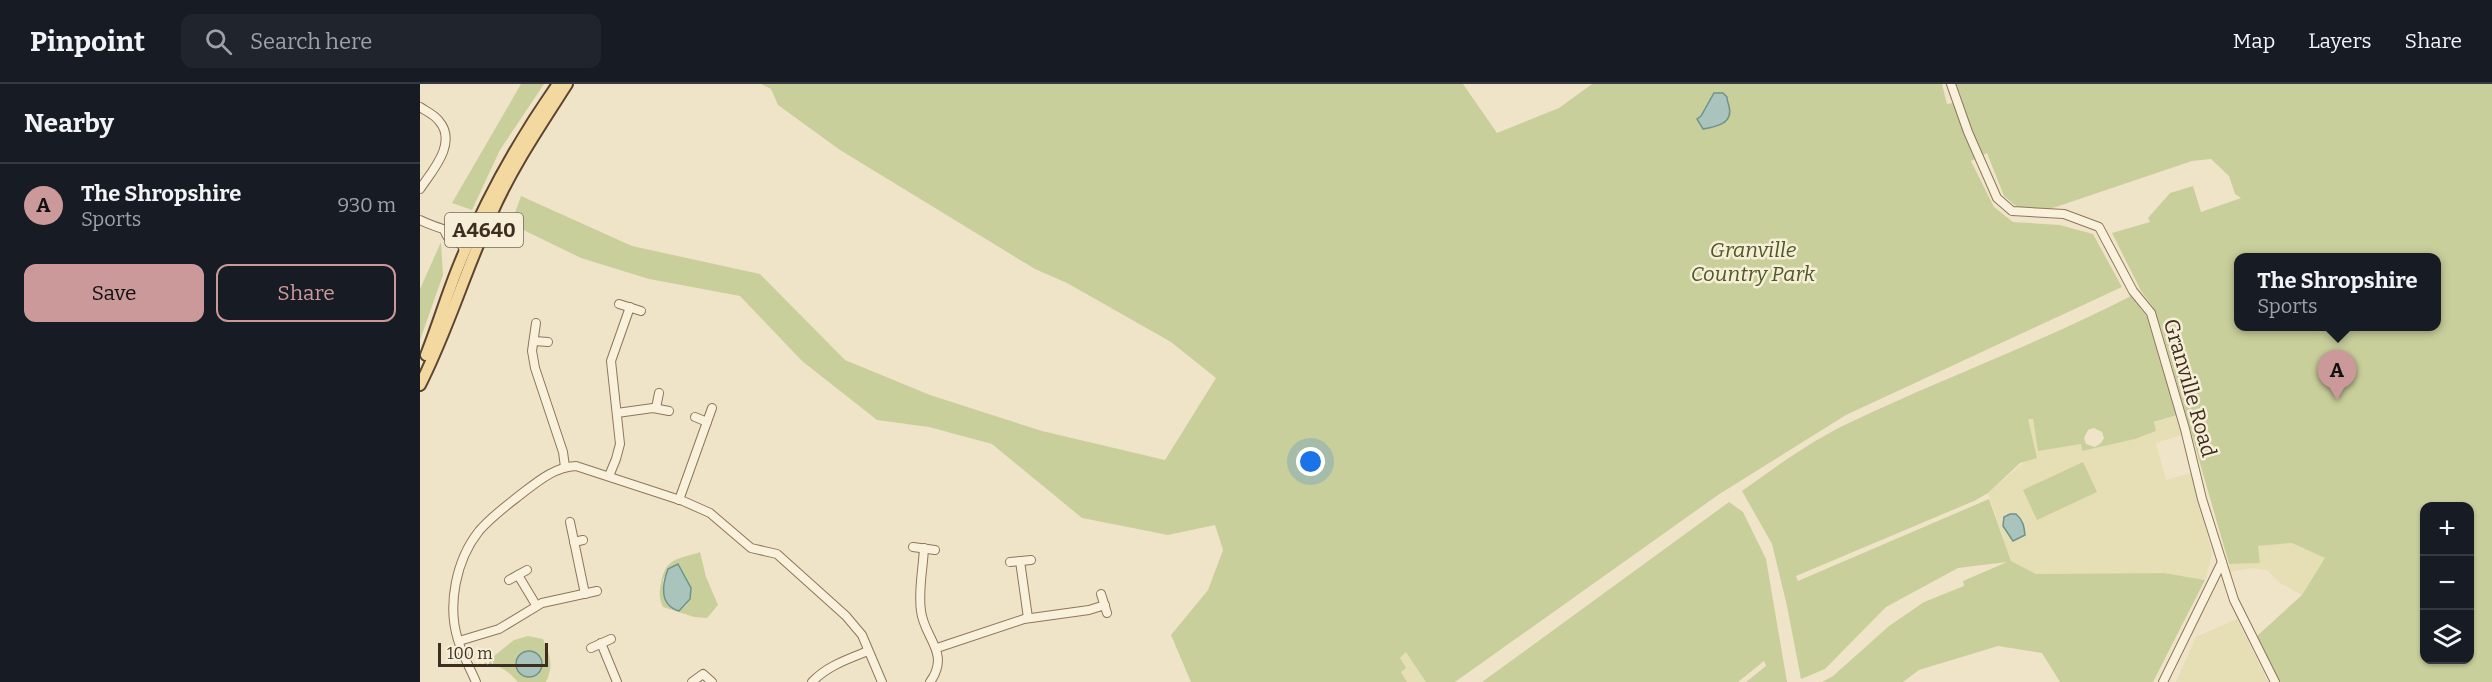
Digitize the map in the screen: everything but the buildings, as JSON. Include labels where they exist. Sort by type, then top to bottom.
[{"type":"main road","name":"A4640","points":[[420,369],[475,228],[513,152],[558,84]]},
{"type":"main road","name":"A4640","points":[[420,385],[491,214],[519,162],[567,84]]},
{"type":"street","name":"Granville Road","points":[[1951,84],[1967,130],[1996,198],[2012,211],[2064,214],[2099,227],[2133,291],[2151,313],[2185,429],[2202,499],[2222,562],[2245,625],[2275,682]]},
{"type":"street","points":[[420,107],[440,122],[446,137],[444,151],[420,189]]},
{"type":"street","points":[[420,220],[445,232],[466,236],[475,228]]},
{"type":"street","points":[[445,232],[447,237],[463,246],[463,255]]},
{"type":"street","points":[[619,304],[641,311]]},
{"type":"street","points":[[609,476],[620,444],[611,361],[630,307]]},
{"type":"street","points":[[536,322],[532,351],[535,368],[563,452],[565,466]]},
{"type":"street","points":[[534,341],[548,342]]},
{"type":"street","points":[[656,408],[659,393]]},
{"type":"street","points":[[617,413],[656,408],[669,411]]},
{"type":"street","points":[[679,500],[712,408]]},
{"type":"street","points":[[695,417],[707,422]]},
{"type":"street","points":[[476,682],[459,642],[454,622],[455,585],[468,547],[497,514],[536,483],[565,466],[588,469],[679,500],[710,513],[751,548],[777,554],[846,616],[862,635],[882,682]]},
{"type":"street","points":[[570,522],[585,594]]},
{"type":"street","points":[[574,542],[583,540]]},
{"type":"street","points":[[913,547],[935,550]]},
{"type":"street","points":[[924,549],[921,612],[937,648],[938,659],[936,674],[930,682]]},
{"type":"street","points":[[1010,562],[1031,560]]},
{"type":"street","points":[[1020,561],[1028,618]]},
{"type":"street","points":[[2163,682],[2222,562]]},
{"type":"street","points":[[509,580],[527,570]]},
{"type":"street","points":[[518,575],[536,605]]},
{"type":"street","points":[[459,642],[499,629],[536,605],[597,591]]},
{"type":"street","points":[[1101,594],[1107,613]]},
{"type":"street","points":[[937,648],[1028,618],[1089,610],[1105,604]]},
{"type":"street","points":[[591,648],[611,639]]},
{"type":"street","points":[[601,643],[617,682]]},
{"type":"street","points":[[812,682],[834,665],[868,651]]},
{"type":"street","points":[[692,682],[703,674],[712,682]]},
{"type":"shaded area","points":[[2076,411],[2082,451],[2135,439],[2155,431],[2153,423],[2177,415],[2182,435],[2156,443],[2166,480],[2191,473],[2212,554],[2205,580],[2164,573],[2036,574],[2011,561],[1988,493],[2025,461],[2028,419]]},
{"type":"shaded area","points":[[2292,543],[2326,558],[2302,595],[2280,583],[2267,570],[2252,568],[2230,572],[2229,564],[2260,563],[2258,546]]},
{"type":"shaded area","points":[[2237,619],[2268,682],[2176,682],[2196,637]]},
{"type":"shaded area","points":[[1406,652],[1426,682],[1407,682],[1401,672],[1400,658]]},
{"type":"green space","points":[[521,84],[544,84],[500,150],[472,210],[452,203]]},
{"type":"green space","name":"Granville Country Park","points":[[761,84],[1463,84],[1497,133],[1559,108],[1592,84],[1942,84],[1947,104],[1962,101],[1956,84],[2492,84],[2492,682],[2280,682],[2256,637],[2302,595],[2325,558],[2292,543],[2258,546],[2260,563],[2229,564],[2161,328],[2151,313],[2153,307],[2141,291],[2112,233],[2150,222],[2148,218],[2170,193],[2193,186],[2201,212],[2241,198],[2235,194],[2229,176],[2211,159],[2192,161],[2047,210],[2017,207],[2004,196],[1987,153],[1971,161],[1994,207],[2013,222],[2060,225],[2093,234],[2122,287],[1846,415],[1718,495],[1455,682],[1426,682],[1406,652],[1400,658],[1406,668],[1401,672],[1407,682],[1191,682],[1171,635],[1208,590],[1223,550],[1215,525],[1168,535],[1082,518],[992,444],[929,427],[877,420],[802,361],[740,296],[649,279],[581,258],[511,224],[521,196],[632,246],[760,274],[845,360],[930,395],[1042,431],[1165,460],[1216,378],[1171,342],[1067,283],[1035,269],[840,150],[778,105],[771,89]]},
{"type":"green space","points":[[441,242],[443,275],[420,340],[420,289]]},
{"type":"green space","points":[[2131,296],[2147,317],[2177,415],[2154,422],[2156,431],[2135,439],[2082,451],[2081,444],[2038,451],[2033,419],[2028,419],[2037,458],[2020,463],[1988,493],[1796,576],[1798,581],[1989,499],[2011,561],[2036,574],[2164,573],[2205,580],[2153,682],[2060,682],[2042,653],[1998,646],[1919,670],[1903,682],[1822,682],[1833,676],[1889,626],[1924,602],[1964,586],[1963,581],[2007,562],[1958,568],[1886,607],[1825,669],[1801,679],[1772,544],[1742,491],[1795,454],[1837,429]],"holes":[[[2094,428],[2102,432],[2104,438],[2101,443],[2095,447],[2086,444],[2084,438],[2088,430]]]},
{"type":"green space","points":[[2083,462],[2097,492],[2037,520],[2023,490]]},
{"type":"green space","points":[[1729,502],[1743,512],[1766,559],[1787,682],[1746,682],[1766,666],[1764,661],[1738,682],[1482,682]]},
{"type":"green space","points":[[700,552],[706,577],[718,605],[707,618],[694,617],[663,607],[660,598],[663,575],[669,564],[679,558]],"holes":[[[668,569],[681,575],[686,581],[687,604],[679,611],[663,591],[663,580]]]},
{"type":"green space","points":[[528,636],[543,639],[550,660],[546,682],[518,682],[503,669],[484,664],[514,640]],"holes":[[[533,652],[541,661],[522,675],[515,662]]]},
{"type":"water","points":[[1714,93],[1723,93],[1727,97],[1729,117],[1722,124],[1703,129],[1697,119]]},
{"type":"water","points":[[2016,514],[2020,519],[2025,535],[2013,541],[2003,526],[2004,517]]},
{"type":"water","points":[[678,564],[691,588],[690,599],[679,611],[668,604],[664,594],[664,581],[668,569]]},
{"type":"water","points":[[529,651],[538,655],[542,664],[538,673],[529,677],[520,673],[516,664],[520,655]]},
{"type":"place","name":"The Shropshire","points":[[2337,400]]}]
